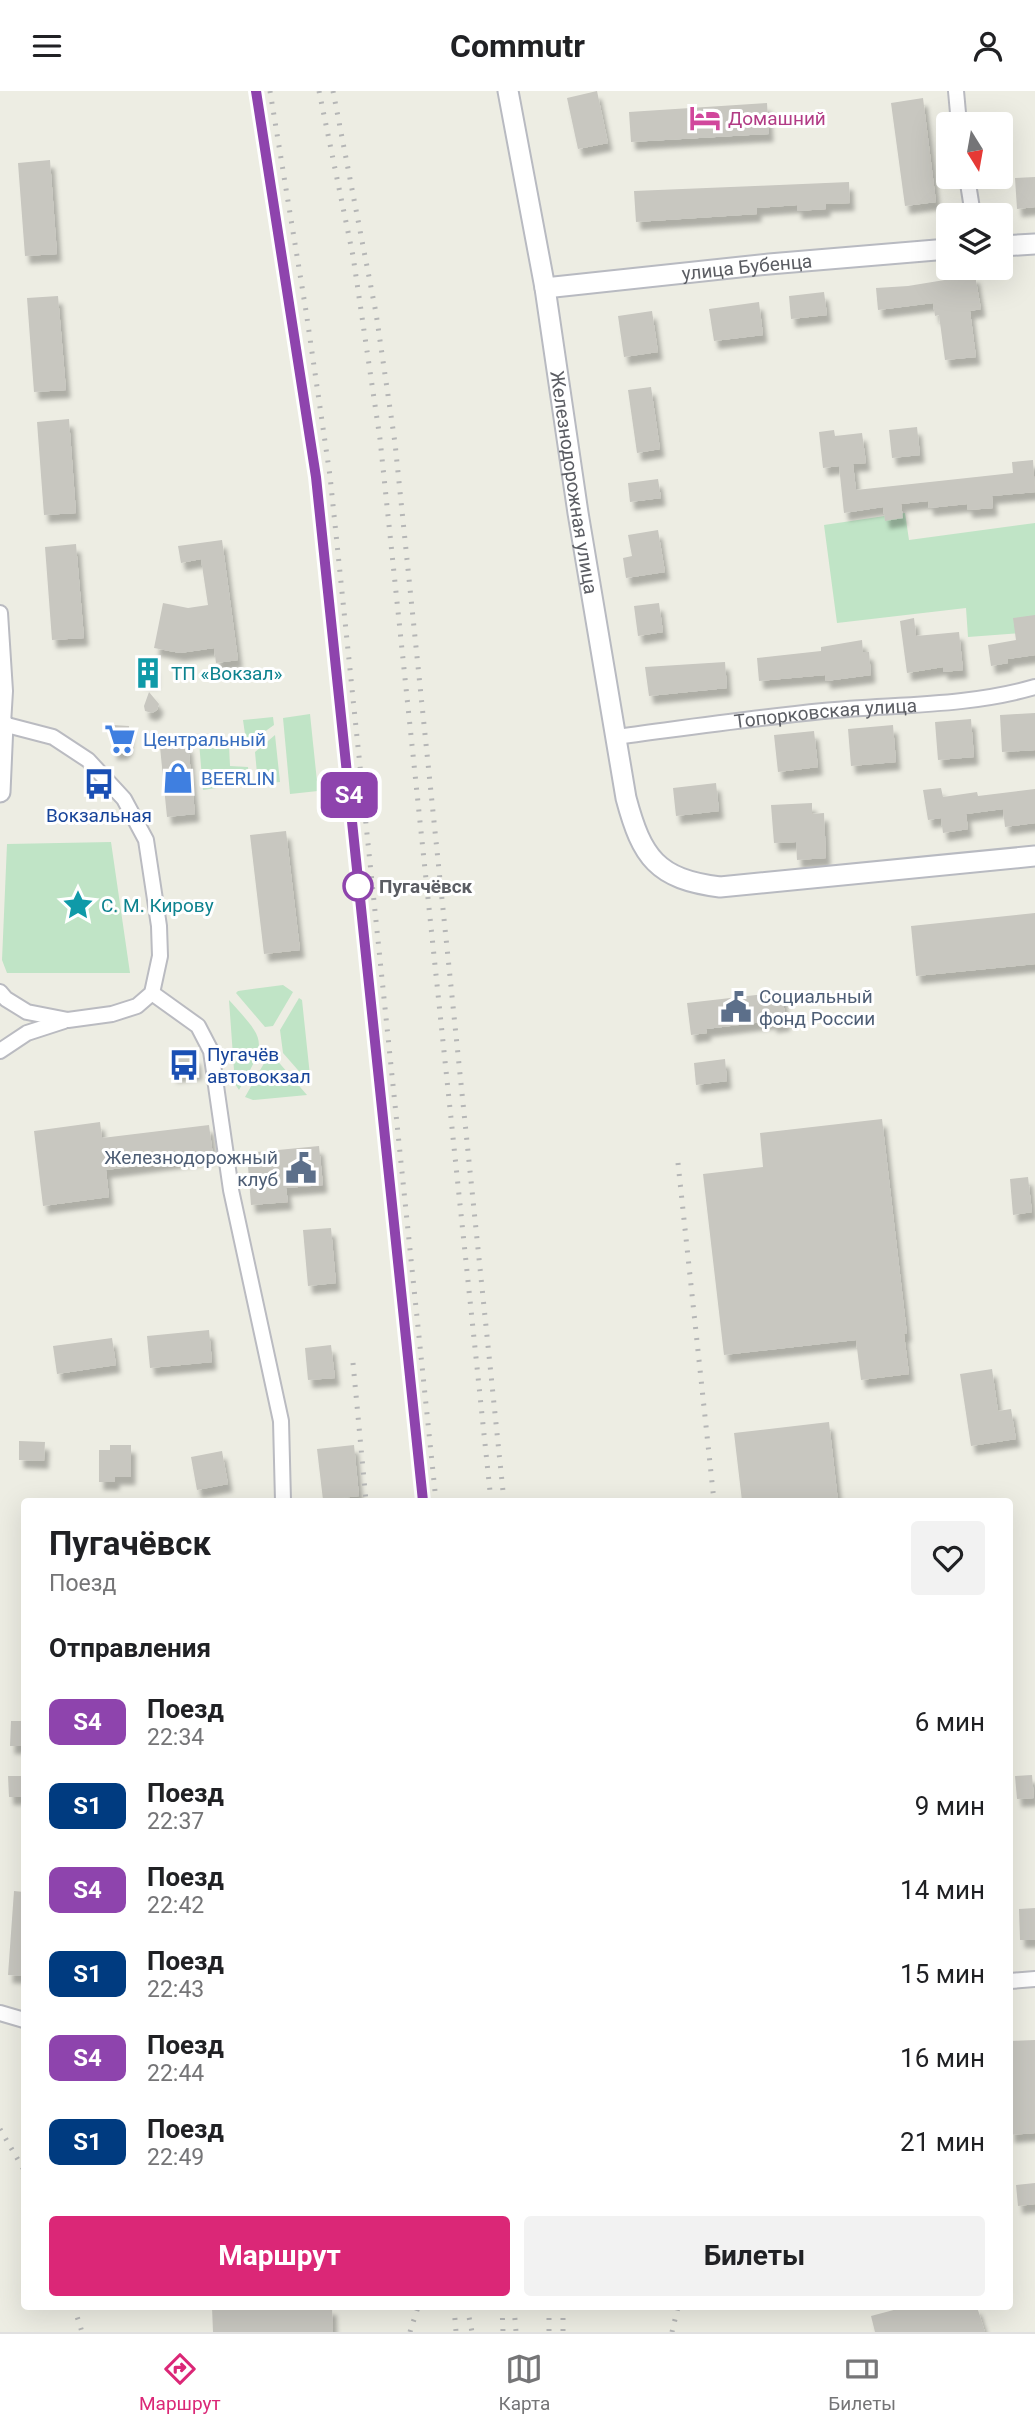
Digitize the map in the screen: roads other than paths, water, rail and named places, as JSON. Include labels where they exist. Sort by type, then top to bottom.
[{"type":"street","name":"Железнодорожная улица","points":[[508,91],[545,288],[578,513],[626,798],[634,827],[645,849],[660,867],[671,875],[693,883],[720,887],[1035,856]]},
{"type":"street","points":[[956,91],[958,112]]},
{"type":"street","points":[[1013,245],[1035,244]]},
{"type":"street","name":"улица Бубенца","points":[[545,288],[769,264],[936,250]]},
{"type":"street","points":[[0,613],[5,691],[1,724],[0,792]]},
{"type":"street","name":"Топорковская улица","points":[[615,737],[823,711],[917,705],[1006,695],[1035,687]]},
{"type":"street","points":[[0,1051],[27,1033],[68,1020],[113,1014],[137,1006],[152,993],[160,956],[159,926],[146,840],[124,799],[88,760],[53,737],[1,724]]},
{"type":"street","points":[[0,992],[27,1012],[68,1020]]},
{"type":"street","points":[[152,993],[198,1026],[211,1051],[230,1190],[281,1422],[283,1498]]},
{"type":"street","points":[[1013,1981],[1035,1979]]},
{"type":"street","points":[[0,2013],[21,2018]]},
{"type":"railway","points":[[256,91],[316,477],[423,1498]]},
{"type":"railway","points":[[270,91],[330,476],[436,1498]]},
{"type":"railway","points":[[319,91],[353,256],[380,439],[491,1498]]},
{"type":"railway","points":[[333,91],[376,313],[395,443],[504,1498]]},
{"type":"railway","points":[[678,1163],[714,1498]]},
{"type":"railway","points":[[353,1363],[366,1498]]},
{"type":"railway","points":[[0,2129],[21,2165]]},
{"type":"railway","points":[[75,2310],[82,2332]]},
{"type":"railway","points":[[410,2332],[417,2310]]},
{"type":"railway","points":[[454,2310],[456,2332]]},
{"type":"railway","points":[[468,2310],[472,2332]]},
{"type":"railway","points":[[502,2310],[503,2332]]},
{"type":"railway","points":[[514,2310],[516,2332]]},
{"type":"railway","points":[[549,2310],[549,2332]]},
{"type":"railway","points":[[563,2310],[563,2332]]},
{"type":"railway","points":[[672,2332],[677,2310]]},
{"type":"train","name":"S4","points":[[256,91],[316,477],[423,1498]]},
{"type":"place","name":"Домашний","points":[[705,118]]},
{"type":"place","name":"ТП «Вокзал»","points":[[148,673]]},
{"type":"place","name":"Центральный","points":[[120,739]]},
{"type":"place","name":"BEERLIN","points":[[178,778]]},
{"type":"place","name":"Вокзальная","points":[[99,784]]},
{"type":"place","name":"Пугачёвск","points":[[358,886]]},
{"type":"place","name":"С. М. Кирову","points":[[78,905]]},
{"type":"place","name":"Социальный фонд России","points":[[736,1007]]},
{"type":"place","name":"Пугачёв автовокзал","points":[[184,1065]]},
{"type":"place","name":"Железнодорожный клуб","points":[[301,1168]]}]
